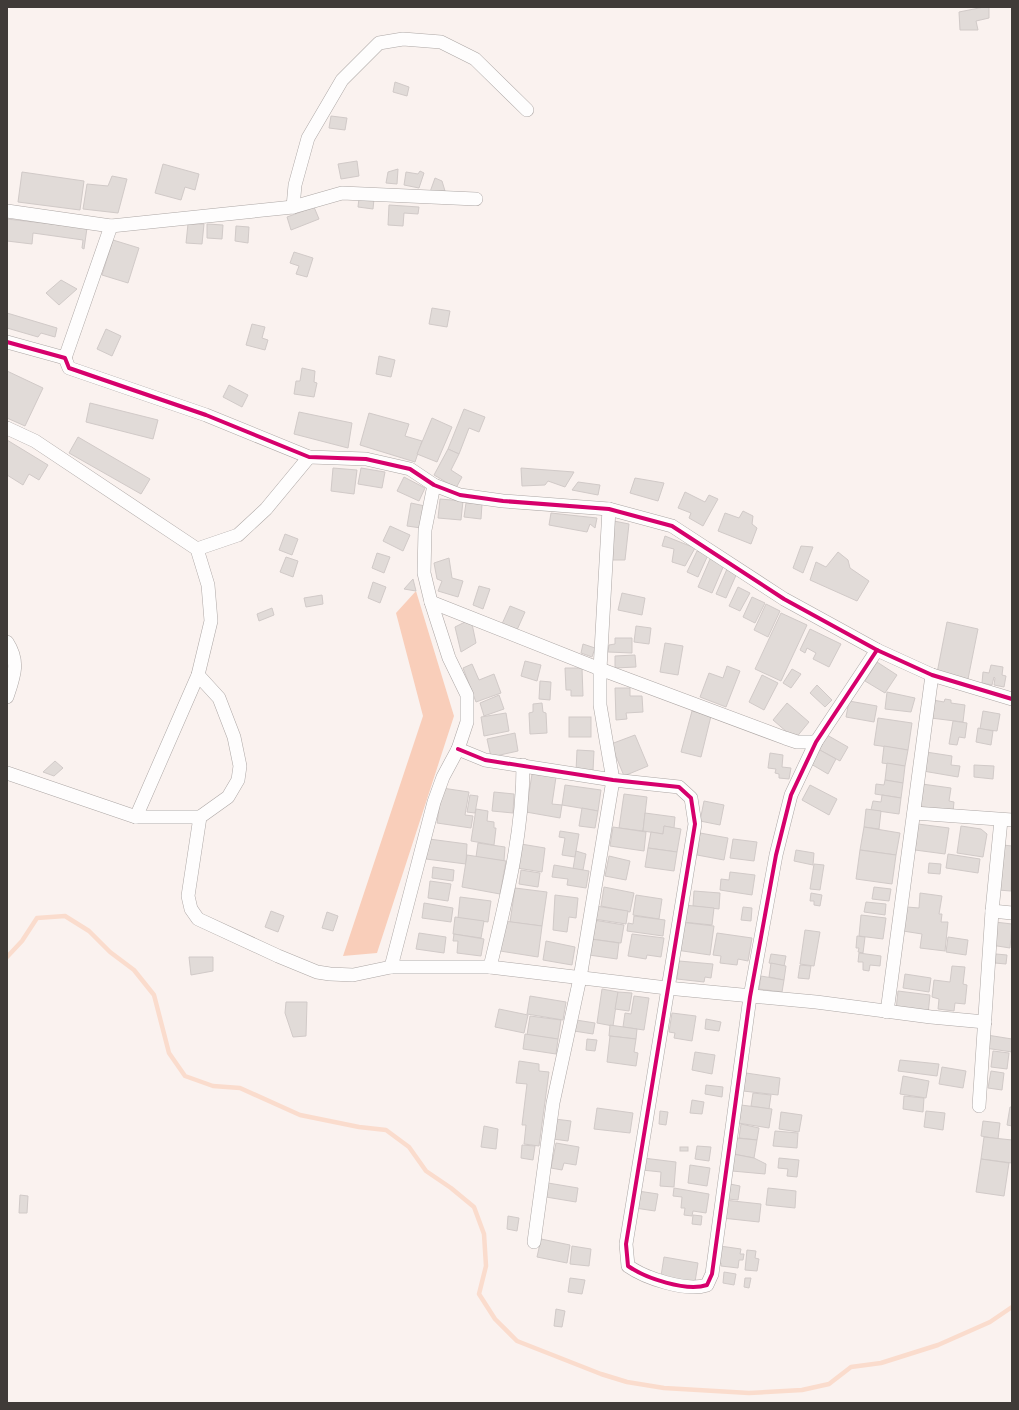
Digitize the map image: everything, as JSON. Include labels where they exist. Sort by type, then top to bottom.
[{"type":"street","points":[[293,207],[295,185],[308,138],[342,80],[379,43],[403,39],[441,42],[475,59],[527,110]]},
{"type":"street","points":[[7,211],[111,226],[293,207],[342,193],[476,199]]},
{"type":"street","points":[[111,226],[65,358],[69,368],[206,415],[310,457],[366,459],[410,469],[434,485],[460,495],[489,499],[609,509],[672,526],[784,599],[877,650],[932,675],[1012,699]]},
{"type":"street","points":[[7,342],[65,358]]},
{"type":"street","points":[[7,428],[35,441],[197,549],[208,585],[211,621],[198,675],[136,817]]},
{"type":"street","points":[[197,549],[238,535],[266,510],[310,457]]},
{"type":"street","points":[[391,967],[434,802],[443,776],[458,749],[467,722],[466,694],[449,658],[431,602],[424,573],[425,530],[434,485]]},
{"type":"street","points":[[534,1242],[553,1103],[580,978],[614,780],[600,705],[600,669],[609,509]]},
{"type":"street","points":[[431,602],[600,669],[791,740],[816,742]]},
{"type":"street","points":[[7,642],[15,656],[15,671],[7,697]]},
{"type":"street","points":[[458,749],[485,760],[614,780],[679,787],[691,798],[695,824],[626,1244],[628,1266],[639,1274],[663,1282],[699,1287],[707,1285],[712,1274],[750,997],[776,855],[791,795],[816,742],[877,650]]},
{"type":"street","points":[[7,773],[136,817],[200,817],[228,797],[238,780],[240,766],[234,737],[219,698],[198,675]]},
{"type":"street","points":[[887,1012],[932,675]]},
{"type":"street","points":[[490,967],[514,862],[523,800],[523,765]]},
{"type":"street","points":[[914,813],[1006,820],[992,911],[979,1106]]},
{"type":"street","points":[[200,817],[188,896],[191,910],[198,919],[317,972],[353,975],[391,967],[490,967],[667,988],[816,1002],[887,1012],[985,1022]]},
{"type":"street","points":[[992,911],[1012,913]]},
{"type":"shaded area","points":[[416,591],[454,716],[377,953],[343,956],[423,716],[396,613]]},
{"type":"building","points":[[989,7],[989,18],[976,21],[978,30],[960,30],[959,12]]},
{"type":"building","points":[[395,82],[409,87],[407,96],[393,92]]},
{"type":"building","points":[[331,116],[347,118],[345,130],[329,128]]},
{"type":"building","points":[[357,161],[359,176],[341,179],[338,164]]},
{"type":"building","points":[[163,164],[199,174],[195,190],[185,187],[181,200],[155,193]]},
{"type":"building","points":[[398,169],[397,184],[386,183],[388,172]]},
{"type":"building","points":[[420,171],[424,173],[419,188],[404,185],[406,172],[418,174]]},
{"type":"building","points":[[22,172],[84,181],[80,210],[18,202]]},
{"type":"building","points":[[112,176],[127,179],[118,213],[83,209],[87,184],[108,186]]},
{"type":"building","points":[[435,178],[442,181],[445,191],[430,192]]},
{"type":"building","points":[[359,198],[374,199],[373,209],[358,207]]},
{"type":"building","points":[[389,205],[419,207],[418,214],[404,213],[403,226],[388,225]]},
{"type":"building","points":[[314,207],[319,219],[291,230],[287,217]]},
{"type":"building","points":[[7,219],[87,228],[84,249],[82,248],[83,240],[33,233],[32,244],[7,241]]},
{"type":"building","points":[[188,224],[204,224],[202,244],[186,243]]},
{"type":"building","points":[[207,224],[223,225],[222,239],[207,238]]},
{"type":"building","points":[[236,226],[249,227],[248,243],[235,241]]},
{"type":"building","points":[[113,240],[139,248],[128,283],[102,275]]},
{"type":"building","points":[[294,252],[313,258],[307,277],[296,274],[299,266],[290,263]]},
{"type":"building","points":[[61,280],[77,289],[59,305],[46,293]]},
{"type":"building","points":[[432,308],[450,311],[447,327],[429,324]]},
{"type":"building","points":[[7,313],[57,328],[55,337],[41,333],[38,337],[7,328]]},
{"type":"building","points":[[252,324],[265,327],[262,338],[268,340],[265,350],[246,345]]},
{"type":"building","points":[[106,329],[121,336],[112,356],[97,349]]},
{"type":"building","points":[[379,356],[395,360],[391,377],[376,374]]},
{"type":"building","points":[[302,368],[315,371],[314,382],[317,383],[314,397],[294,394],[296,381],[300,381]]},
{"type":"building","points":[[7,371],[43,388],[25,426],[7,418]]},
{"type":"building","points":[[229,385],[248,395],[242,407],[223,397]]},
{"type":"building","points":[[90,403],[158,420],[153,439],[86,422]]},
{"type":"building","points":[[464,409],[485,417],[479,432],[469,428],[459,454],[448,449]]},
{"type":"building","points":[[299,412],[352,423],[348,448],[294,434]]},
{"type":"building","points":[[369,413],[409,424],[405,436],[422,441],[415,462],[360,445]]},
{"type":"building","points":[[432,418],[452,427],[437,462],[417,454]]},
{"type":"building","points":[[78,437],[150,479],[141,494],[69,453]]},
{"type":"building","points":[[7,440],[48,465],[39,480],[29,474],[23,485],[7,475]]},
{"type":"building","points":[[448,449],[459,454],[451,470],[462,477],[456,488],[434,475]]},
{"type":"building","points":[[333,468],[357,470],[354,494],[331,491]]},
{"type":"building","points":[[361,468],[385,472],[382,488],[358,484]]},
{"type":"building","points":[[521,468],[574,472],[565,487],[548,481],[545,485],[522,486]]},
{"type":"building","points":[[404,477],[425,488],[419,501],[397,491]]},
{"type":"building","points":[[635,478],[664,483],[658,501],[630,493]]},
{"type":"building","points":[[578,482],[600,485],[598,495],[572,490]]},
{"type":"building","points":[[685,492],[705,502],[709,495],[718,499],[703,526],[689,518],[691,513],[678,508]]},
{"type":"building","points":[[440,499],[463,501],[461,520],[438,518]]},
{"type":"building","points":[[411,503],[425,506],[421,528],[407,526]]},
{"type":"building","points":[[466,503],[482,504],[481,519],[464,517]]},
{"type":"building","points":[[743,511],[753,516],[752,524],[757,528],[751,544],[718,531],[725,513],[739,518]]},
{"type":"building","points":[[551,513],[597,518],[595,528],[590,524],[587,532],[549,525]]},
{"type":"building","points":[[614,521],[629,524],[625,560],[609,560]]},
{"type":"building","points":[[390,526],[410,535],[403,551],[383,541]]},
{"type":"building","points":[[285,534],[298,539],[292,555],[279,550]]},
{"type":"building","points":[[665,536],[695,548],[685,566],[672,562],[674,549],[662,546]]},
{"type":"building","points":[[801,546],[813,547],[803,573],[793,568]]},
{"type":"building","points":[[697,551],[708,555],[698,577],[687,572]]},
{"type":"building","points":[[838,552],[848,560],[850,568],[869,581],[857,601],[810,580],[816,562],[826,567]]},
{"type":"building","points":[[377,553],[390,557],[384,573],[372,568]]},
{"type":"building","points":[[286,557],[298,561],[293,577],[280,572]]},
{"type":"building","points":[[449,558],[452,578],[463,581],[458,597],[438,591],[442,581],[437,579],[434,563]]},
{"type":"building","points":[[710,559],[724,565],[712,593],[698,587]]},
{"type":"building","points":[[727,569],[737,573],[726,598],[716,594]]},
{"type":"building","points":[[413,579],[416,591],[404,589]]},
{"type":"building","points":[[373,582],[386,587],[380,603],[368,598]]},
{"type":"building","points":[[479,586],[490,589],[483,609],[473,605]]},
{"type":"building","points":[[738,587],[750,593],[740,611],[729,606]]},
{"type":"building","points":[[622,593],[645,598],[642,615],[618,610]]},
{"type":"building","points":[[322,595],[323,604],[306,607],[304,598]]},
{"type":"building","points":[[752,597],[765,603],[755,623],[743,617]]},
{"type":"building","points":[[766,604],[780,611],[768,637],[754,630]]},
{"type":"building","points":[[510,606],[525,612],[517,630],[502,624]]},
{"type":"building","points":[[272,608],[274,615],[259,621],[257,614]]},
{"type":"building","points":[[781,613],[807,625],[781,681],[755,669]]},
{"type":"building","points":[[471,619],[476,643],[461,652],[455,627]]},
{"type":"building","points":[[947,622],[978,629],[968,679],[937,673]]},
{"type":"building","points":[[636,626],[651,628],[649,644],[634,642]]},
{"type":"building","points":[[810,629],[841,644],[829,667],[813,659],[816,653],[807,648],[805,653],[800,650]]},
{"type":"building","points":[[615,638],[632,638],[632,653],[608,652],[609,645],[615,644]]},
{"type":"building","points":[[665,643],[683,646],[678,675],[660,672]]},
{"type":"building","points":[[583,644],[595,648],[592,657],[581,653]]},
{"type":"building","points":[[635,655],[636,667],[615,668],[615,656]]},
{"type":"building","points":[[525,661],[541,665],[537,681],[521,676]]},
{"type":"building","points":[[877,662],[897,675],[885,693],[865,681]]},
{"type":"building","points":[[472,664],[479,680],[494,674],[501,693],[476,702],[463,668]]},
{"type":"building","points":[[991,665],[1003,667],[1002,675],[1006,676],[1004,687],[994,685],[994,677],[992,685],[982,683],[983,672],[989,673]]},
{"type":"building","points":[[727,666],[740,671],[726,707],[700,697],[709,673],[723,678]]},
{"type":"building","points":[[565,668],[582,668],[583,696],[571,696],[571,690],[566,690]]},
{"type":"building","points":[[792,669],[801,674],[791,688],[783,683]]},
{"type":"building","points":[[762,675],[778,683],[764,710],[749,702]]},
{"type":"building","points":[[540,681],[551,682],[550,700],[539,699]]},
{"type":"building","points":[[817,685],[832,700],[825,707],[810,693]]},
{"type":"building","points":[[615,688],[630,688],[630,696],[642,696],[643,712],[626,713],[627,719],[616,720]]},
{"type":"building","points":[[887,692],[915,698],[911,712],[885,709]]},
{"type":"building","points":[[499,695],[504,709],[484,716],[480,703]]},
{"type":"building","points":[[945,699],[951,700],[951,703],[965,705],[963,722],[931,718],[933,700],[944,702]]},
{"type":"building","points":[[849,701],[877,706],[874,722],[846,717]]},
{"type":"building","points":[[542,703],[543,712],[546,713],[547,733],[530,734],[529,713],[533,712],[533,704]]},
{"type":"building","points":[[787,703],[809,722],[795,739],[773,720]]},
{"type":"building","points":[[692,711],[711,716],[701,757],[681,752]]},
{"type":"building","points":[[983,711],[1000,714],[997,731],[980,729]]},
{"type":"building","points":[[506,713],[509,731],[484,736],[481,717]]},
{"type":"building","points":[[569,717],[591,717],[591,737],[569,737]]},
{"type":"building","points":[[878,718],[912,723],[908,750],[874,745]]},
{"type":"building","points":[[953,721],[967,723],[965,738],[959,737],[957,745],[949,744]]},
{"type":"building","points":[[978,728],[993,731],[991,745],[976,742]]},
{"type":"building","points":[[515,733],[518,751],[491,757],[487,739]]},
{"type":"building","points":[[635,735],[648,766],[624,776],[611,744]]},
{"type":"building","points":[[827,735],[848,747],[840,761],[818,749]]},
{"type":"building","points":[[884,746],[908,750],[905,766],[882,763]]},
{"type":"building","points":[[818,749],[836,759],[828,774],[811,764]]},
{"type":"building","points":[[577,750],[594,751],[593,771],[576,771]]},
{"type":"building","points":[[926,752],[952,756],[951,765],[960,766],[958,777],[923,771]]},
{"type":"building","points":[[770,753],[783,755],[782,767],[791,768],[789,779],[779,778],[779,774],[775,773],[776,769],[768,768]]},
{"type":"building","points":[[55,761],[63,768],[54,776],[43,772]]},
{"type":"building","points":[[887,763],[905,766],[903,783],[885,780]]},
{"type":"building","points":[[974,765],[994,766],[993,779],[974,777]]},
{"type":"building","points":[[532,774],[556,777],[552,804],[562,805],[560,818],[526,812]]},
{"type":"building","points":[[885,780],[903,783],[901,798],[875,794],[876,784],[884,785]]},
{"type":"building","points":[[922,784],[951,788],[949,801],[954,802],[953,812],[919,807]]},
{"type":"building","points":[[565,785],[601,790],[598,811],[562,805]]},
{"type":"building","points":[[810,785],[837,799],[829,815],[802,800]]},
{"type":"building","points":[[442,788],[469,792],[465,815],[473,816],[471,828],[437,823]]},
{"type":"building","points":[[494,792],[514,794],[513,813],[492,811]]},
{"type":"building","points":[[624,794],[647,797],[643,831],[619,828]]},
{"type":"building","points":[[470,795],[478,796],[475,813],[467,812]]},
{"type":"building","points":[[882,795],[901,798],[899,814],[871,810],[873,801],[881,802]]},
{"type":"building","points":[[704,801],[724,805],[720,825],[700,821]]},
{"type":"building","points":[[582,808],[598,811],[595,828],[579,826]]},
{"type":"building","points":[[476,809],[488,811],[487,821],[494,822],[494,828],[496,828],[494,845],[471,841]]},
{"type":"building","points":[[866,809],[881,811],[879,829],[864,827]]},
{"type":"building","points":[[645,813],[675,817],[674,828],[664,826],[663,834],[643,831]]},
{"type":"building","points":[[918,824],[949,828],[945,854],[915,850]]},
{"type":"building","points":[[664,826],[681,829],[677,852],[648,848],[651,832],[663,834]]},
{"type":"building","points":[[961,826],[981,829],[987,834],[983,857],[957,853]]},
{"type":"building","points":[[613,827],[646,832],[644,851],[610,846]]},
{"type":"building","points":[[864,827],[900,833],[896,855],[860,850]]},
{"type":"building","points":[[560,831],[579,834],[575,857],[562,855],[565,838],[559,837]]},
{"type":"building","points":[[700,833],[728,838],[724,860],[697,855]]},
{"type":"building","points":[[429,839],[467,844],[466,864],[426,859]]},
{"type":"building","points":[[733,839],[757,842],[754,861],[730,858]]},
{"type":"building","points":[[478,843],[505,847],[504,861],[476,857]]},
{"type":"building","points":[[521,844],[545,848],[542,872],[517,868]]},
{"type":"building","points":[[1003,845],[1012,846],[1011,891],[998,890]]},
{"type":"building","points":[[648,848],[677,852],[674,871],[645,867]]},
{"type":"building","points":[[796,850],[814,853],[813,865],[794,861]]},
{"type":"building","points":[[860,850],[896,855],[892,884],[856,879]]},
{"type":"building","points":[[576,851],[586,854],[583,870],[573,869]]},
{"type":"building","points":[[948,854],[980,859],[978,873],[946,868]]},
{"type":"building","points":[[467,855],[506,861],[500,894],[462,887]]},
{"type":"building","points":[[609,856],[630,861],[626,880],[605,876]]},
{"type":"building","points":[[929,863],[941,864],[940,874],[928,873]]},
{"type":"building","points":[[814,864],[824,865],[820,890],[810,889]]},
{"type":"building","points":[[554,865],[589,871],[586,888],[567,885],[568,879],[552,877]]},
{"type":"building","points":[[433,867],[454,870],[453,881],[432,878]]},
{"type":"building","points":[[521,870],[540,873],[538,887],[519,884]]},
{"type":"building","points":[[730,872],[755,875],[752,895],[720,890],[721,879],[729,880]]},
{"type":"building","points":[[430,881],[451,884],[448,901],[428,898]]},
{"type":"building","points":[[604,887],[634,893],[630,912],[601,906]]},
{"type":"building","points":[[874,887],[891,889],[889,901],[872,899]]},
{"type":"building","points":[[515,888],[547,892],[542,926],[510,922]]},
{"type":"building","points":[[694,891],[720,893],[719,909],[693,906]]},
{"type":"building","points":[[811,893],[822,895],[820,906],[814,905],[814,901],[810,901]]},
{"type":"building","points":[[920,893],[942,896],[939,914],[942,914],[941,922],[948,922],[945,951],[920,948],[922,934],[903,931],[907,907],[919,908]]},
{"type":"building","points":[[555,895],[578,898],[576,918],[569,917],[567,932],[553,930]]},
{"type":"building","points":[[636,895],[662,899],[659,919],[633,915]]},
{"type":"building","points":[[460,897],[491,901],[488,922],[458,918]]},
{"type":"building","points":[[866,902],[886,904],[885,915],[864,912]]},
{"type":"building","points":[[424,903],[453,908],[451,922],[422,918]]},
{"type":"building","points":[[684,905],[714,908],[712,925],[682,922]]},
{"type":"building","points":[[596,906],[628,911],[626,924],[594,919]]},
{"type":"building","points":[[743,907],[752,908],[751,921],[741,920]]},
{"type":"building","points":[[271,911],[284,916],[278,932],[265,927]]},
{"type":"building","points":[[327,912],[338,916],[333,931],[322,928]]},
{"type":"building","points":[[861,915],[886,918],[883,939],[859,936]]},
{"type":"building","points":[[634,916],[665,920],[663,936],[627,931],[628,923],[633,924]]},
{"type":"building","points":[[455,917],[484,921],[481,938],[453,934]]},
{"type":"building","points":[[594,920],[624,925],[621,943],[591,939]]},
{"type":"building","points":[[504,921],[542,926],[538,957],[500,951]]},
{"type":"building","points":[[680,922],[714,926],[710,955],[676,950]]},
{"type":"building","points":[[995,922],[1012,924],[1010,948],[991,945]]},
{"type":"building","points":[[805,930],[820,932],[814,966],[800,964]]},
{"type":"building","points":[[419,933],[446,937],[444,953],[416,949]]},
{"type":"building","points":[[717,933],[752,938],[748,961],[738,959],[737,965],[720,963],[721,956],[713,955]]},
{"type":"building","points":[[454,934],[484,939],[481,956],[457,953],[458,941],[453,941]]},
{"type":"building","points":[[632,934],[664,938],[661,957],[647,955],[646,959],[628,956]]},
{"type":"building","points":[[857,936],[865,937],[863,953],[858,952],[859,948],[856,948]]},
{"type":"building","points":[[948,937],[968,940],[966,955],[946,952]]},
{"type":"building","points":[[591,939],[619,943],[617,959],[589,955]]},
{"type":"building","points":[[546,941],[575,947],[572,965],[543,960]]},
{"type":"building","points":[[859,953],[881,956],[880,966],[870,965],[869,971],[863,970],[863,962],[858,962]]},
{"type":"building","points":[[771,954],[786,956],[784,966],[769,963]]},
{"type":"building","points":[[996,954],[1007,955],[1006,964],[995,963]]},
{"type":"building","points":[[189,957],[213,957],[213,971],[191,975]]},
{"type":"building","points":[[679,961],[713,964],[711,978],[705,977],[704,982],[677,979]]},
{"type":"building","points":[[771,963],[786,966],[784,980],[769,977]]},
{"type":"building","points":[[800,965],[811,966],[809,979],[798,978]]},
{"type":"building","points":[[952,966],[965,967],[963,984],[967,985],[965,1004],[955,1003],[954,1011],[938,1009],[939,999],[932,997],[934,980],[950,982]]},
{"type":"building","points":[[905,974],[931,978],[929,992],[903,988]]},
{"type":"building","points":[[761,976],[784,980],[782,992],[759,989]]},
{"type":"building","points":[[602,989],[618,992],[613,1026],[597,1023]]},
{"type":"building","points":[[898,991],[930,995],[928,1014],[896,1010]]},
{"type":"building","points":[[618,992],[632,993],[629,1011],[615,1009]]},
{"type":"building","points":[[530,996],[566,1002],[563,1020],[527,1014]]},
{"type":"building","points":[[634,996],[649,998],[644,1030],[623,1027],[625,1013],[631,1014]]},
{"type":"building","points":[[286,1002],[307,1002],[306,1036],[293,1037],[285,1013]]},
{"type":"building","points":[[499,1009],[528,1015],[524,1033],[495,1027]]},
{"type":"building","points":[[672,1013],[696,1016],[692,1041],[674,1038],[675,1033],[669,1032]]},
{"type":"building","points":[[530,1016],[561,1020],[558,1039],[527,1035]]},
{"type":"building","points":[[706,1019],[721,1022],[719,1031],[705,1029]]},
{"type":"building","points":[[576,1020],[595,1023],[593,1034],[574,1031]]},
{"type":"building","points":[[610,1025],[637,1029],[636,1039],[609,1036]]},
{"type":"building","points":[[525,1034],[558,1039],[556,1054],[523,1049]]},
{"type":"building","points":[[987,1035],[1012,1039],[1012,1052],[985,1048]]},
{"type":"building","points":[[610,1036],[636,1039],[634,1052],[638,1053],[636,1066],[607,1062]]},
{"type":"building","points":[[587,1039],[597,1040],[595,1051],[586,1050]]},
{"type":"building","points":[[993,1051],[1009,1053],[1007,1069],[991,1067]]},
{"type":"building","points":[[695,1052],[715,1055],[712,1074],[692,1070]]},
{"type":"building","points":[[900,1060],[939,1064],[937,1076],[898,1071]]},
{"type":"building","points":[[519,1061],[539,1064],[539,1071],[549,1072],[539,1146],[524,1144],[526,1125],[522,1125],[527,1084],[516,1083]]},
{"type":"building","points":[[942,1067],[966,1071],[963,1088],[939,1084]]},
{"type":"building","points":[[991,1071],[1004,1073],[1002,1090],[988,1088]]},
{"type":"building","points":[[746,1073],[780,1078],[778,1095],[743,1091]]},
{"type":"building","points":[[903,1076],[929,1081],[926,1098],[900,1094]]},
{"type":"building","points":[[706,1085],[723,1087],[722,1097],[705,1094]]},
{"type":"building","points":[[753,1093],[771,1095],[769,1109],[751,1106]]},
{"type":"building","points":[[904,1096],[924,1098],[923,1112],[903,1109]]},
{"type":"building","points":[[692,1100],[704,1102],[702,1114],[690,1113]]},
{"type":"building","points":[[741,1105],[772,1109],[769,1128],[738,1123]]},
{"type":"building","points":[[1010,1107],[1012,1107],[1012,1126],[1007,1125]]},
{"type":"building","points":[[597,1108],[633,1113],[630,1133],[594,1129]]},
{"type":"building","points":[[660,1111],[668,1112],[666,1125],[659,1124]]},
{"type":"building","points":[[926,1111],[945,1113],[943,1130],[924,1127]]},
{"type":"building","points":[[781,1112],[802,1115],[799,1132],[779,1129]]},
{"type":"building","points":[[555,1119],[571,1121],[568,1141],[553,1139]]},
{"type":"building","points":[[983,1121],[1000,1123],[998,1139],[981,1136]]},
{"type":"building","points":[[741,1124],[759,1128],[757,1140],[739,1138]]},
{"type":"building","points":[[484,1126],[498,1129],[496,1149],[481,1147]]},
{"type":"building","points":[[775,1131],[798,1133],[797,1148],[773,1146]]},
{"type":"building","points":[[984,1137],[1012,1140],[1012,1163],[981,1159]]},
{"type":"building","points":[[736,1138],[757,1140],[754,1158],[733,1154]]},
{"type":"building","points":[[556,1143],[579,1147],[576,1165],[564,1163],[562,1170],[551,1168]]},
{"type":"building","points":[[522,1145],[535,1146],[533,1160],[521,1158]]},
{"type":"building","points":[[697,1146],[711,1147],[709,1161],[695,1159]]},
{"type":"building","points":[[680,1147],[688,1147],[688,1151],[680,1151]]},
{"type":"building","points":[[733,1154],[754,1158],[766,1164],[765,1174],[732,1171]]},
{"type":"building","points":[[643,1158],[676,1162],[674,1187],[660,1186],[661,1172],[642,1170]]},
{"type":"building","points":[[779,1158],[799,1160],[797,1177],[787,1176],[788,1169],[778,1168]]},
{"type":"building","points":[[981,1159],[1009,1163],[1004,1196],[976,1192]]},
{"type":"building","points":[[690,1165],[710,1168],[707,1186],[688,1183]]},
{"type":"building","points":[[548,1183],[578,1188],[576,1202],[546,1197]]},
{"type":"building","points":[[730,1184],[740,1186],[738,1200],[728,1199]]},
{"type":"building","points":[[674,1188],[709,1194],[706,1213],[693,1211],[692,1216],[684,1215],[685,1208],[681,1208],[682,1197],[673,1196]]},
{"type":"building","points":[[768,1188],[796,1191],[795,1208],[766,1205]]},
{"type":"building","points":[[638,1191],[658,1194],[655,1211],[635,1208]]},
{"type":"building","points":[[20,1195],[28,1196],[27,1213],[19,1213]]},
{"type":"building","points":[[724,1200],[761,1204],[759,1222],[722,1218]]},
{"type":"building","points":[[693,1215],[702,1216],[701,1225],[692,1224]]},
{"type":"building","points":[[508,1216],[519,1218],[517,1231],[507,1229]]},
{"type":"building","points":[[541,1239],[570,1245],[567,1263],[537,1257]]},
{"type":"building","points":[[572,1246],[591,1249],[589,1266],[570,1264]]},
{"type":"building","points":[[720,1246],[741,1249],[740,1254],[744,1254],[743,1260],[739,1260],[738,1268],[721,1266],[721,1263],[718,1263]]},
{"type":"building","points":[[747,1250],[756,1251],[755,1258],[759,1259],[757,1271],[745,1270]]},
{"type":"building","points":[[664,1257],[698,1263],[695,1282],[661,1276]]},
{"type":"building","points":[[724,1272],[736,1274],[734,1285],[723,1283]]},
{"type":"building","points":[[570,1278],[585,1280],[582,1294],[568,1292]]},
{"type":"building","points":[[745,1278],[751,1278],[749,1288],[744,1287]]},
{"type":"building","points":[[556,1309],[565,1311],[562,1327],[554,1326]]},
{"type":"waterway","points":[[7,957],[22,941],[37,918],[65,916],[89,931],[110,952],[134,970],[154,995],[169,1053],[185,1076],[213,1086],[240,1088],[300,1115],[359,1127],[386,1130],[409,1147],[426,1171],[451,1188],[474,1207],[484,1234],[486,1266],[479,1294],[495,1319],[517,1341],[601,1374],[627,1382],[664,1388],[749,1393],[802,1390],[829,1384],[851,1367],[881,1363],[938,1345],[990,1322],[1012,1307]]},
{"type":"cycle path","points":[[7,342],[65,358],[69,368],[206,415],[309,457],[366,459],[410,469],[434,485],[460,495],[503,501],[609,509],[672,526],[784,599],[877,650],[932,675],[1012,699]]},
{"type":"cycle path","points":[[458,749],[485,760],[613,780],[679,787],[691,798],[695,824],[626,1244],[628,1266],[635,1271],[666,1283],[688,1287],[707,1285],[712,1274],[750,997],[776,855],[791,795],[816,742],[877,650]]}]
